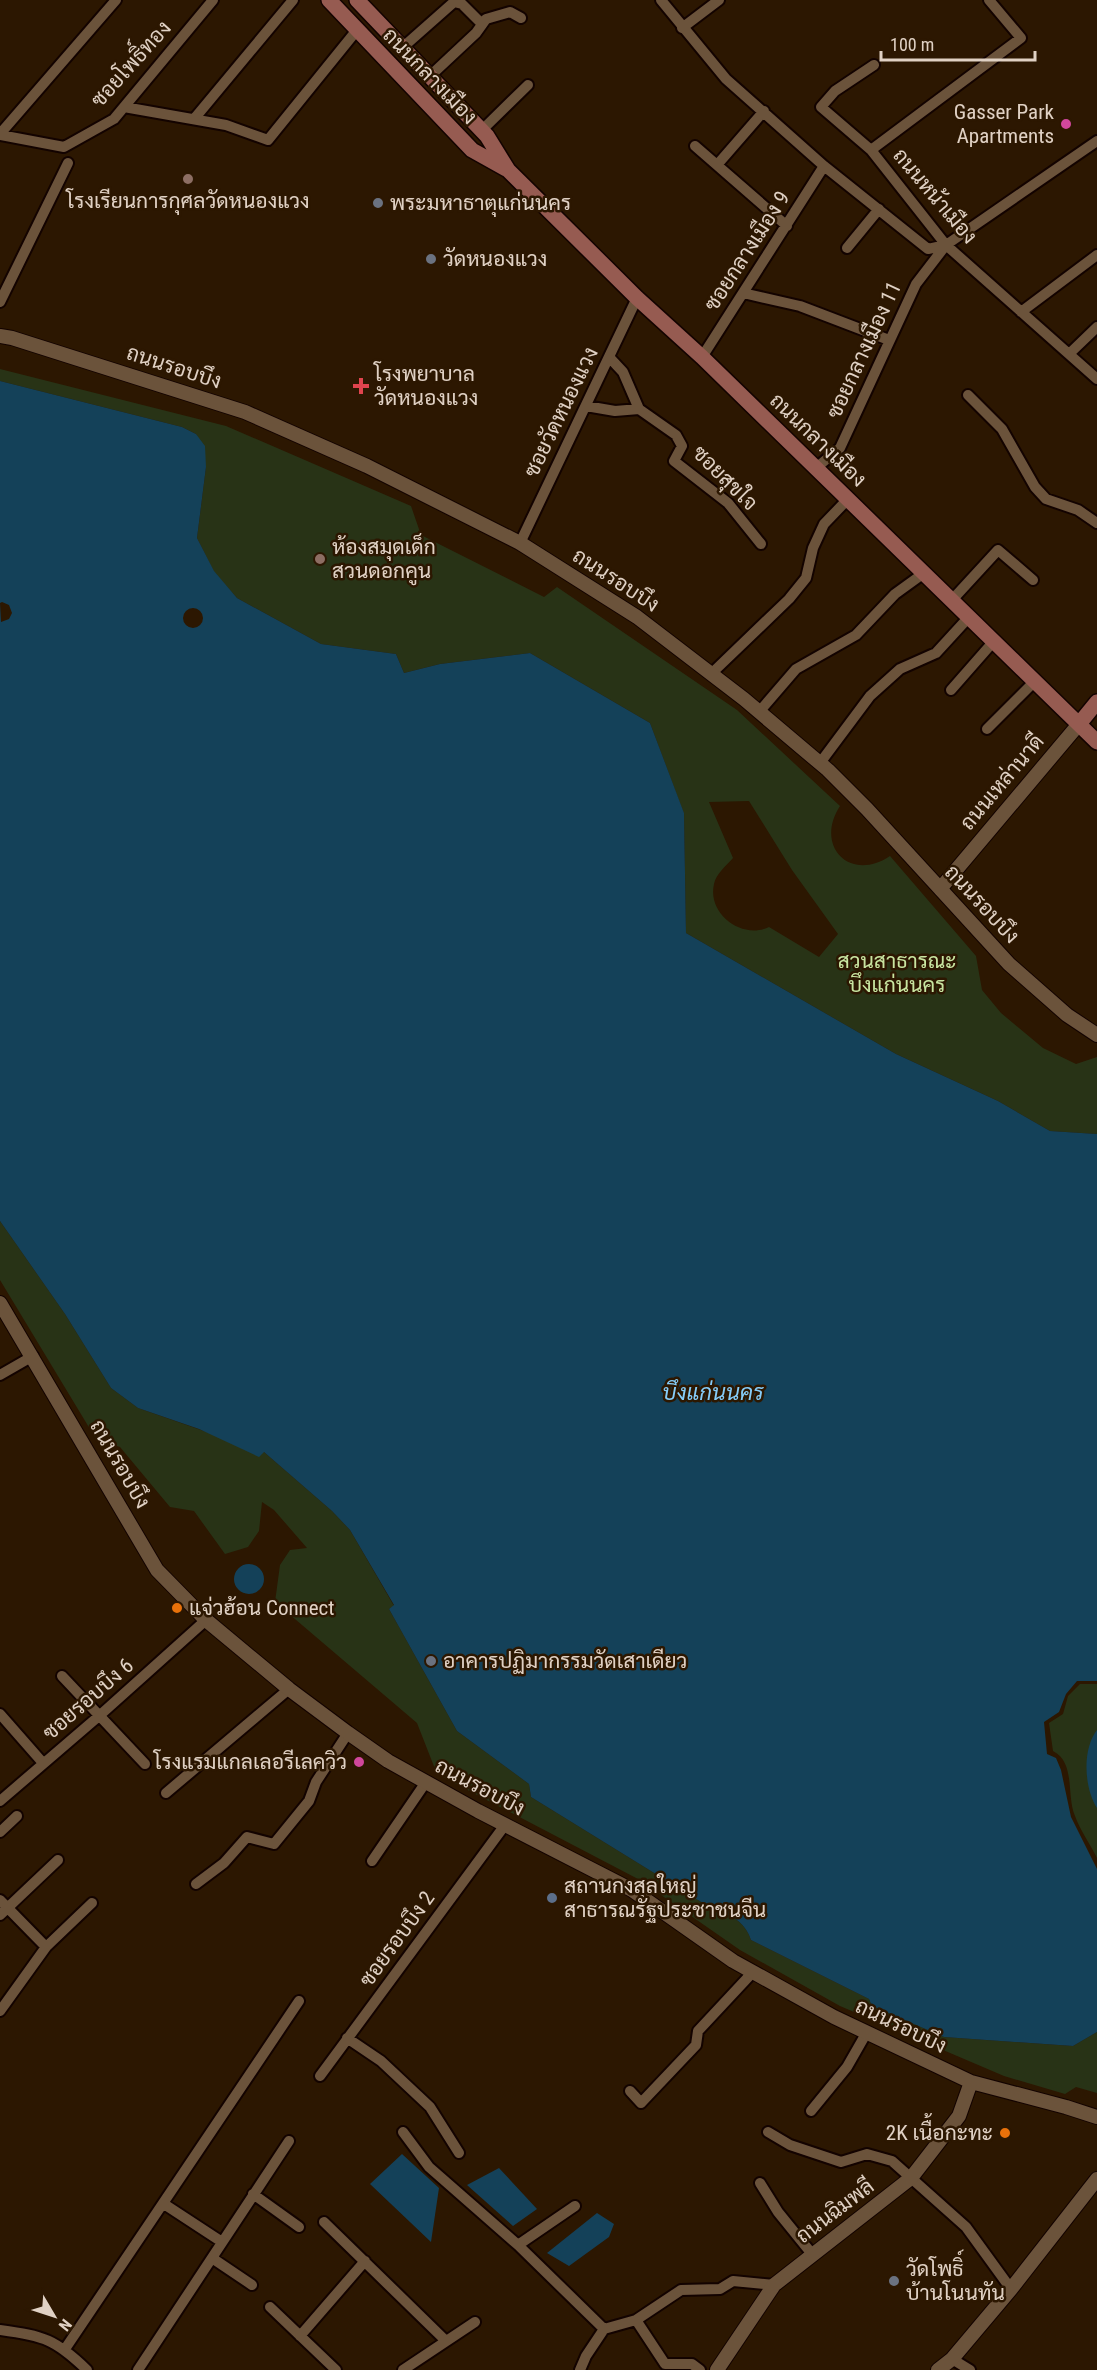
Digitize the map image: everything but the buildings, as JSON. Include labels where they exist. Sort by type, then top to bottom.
[{"type":"main road","name":"ถนนกลางเมือง","points":[[329,0],[472,150],[508,171]]},
{"type":"main road","name":"ถนนกลางเมือง","points":[[357,0],[481,131],[508,171],[1097,741]]},
{"type":"main road","name":"ถนนเหล่านาดี","points":[[1079,724],[1097,702]]},
{"type":"street","points":[[0,135],[116,0]]},
{"type":"street","name":"ซอยโพธิ์ทอง","points":[[0,135],[64,147],[114,119],[213,0]]},
{"type":"street","points":[[194,119],[293,0]]},
{"type":"street","points":[[661,0],[726,79],[824,166],[928,249],[946,245]]},
{"type":"street","points":[[682,28],[719,0]]},
{"type":"street","points":[[871,150],[1021,38],[988,0]]},
{"type":"street","points":[[402,48],[454,2],[462,4],[482,24]]},
{"type":"street","points":[[415,90],[469,39],[486,19],[506,13],[521,18]]},
{"type":"street","points":[[124,108],[226,125],[268,140],[357,30]]},
{"type":"street","name":"ถนนหน้าเมือง","points":[[874,65],[835,90],[821,107],[871,150],[946,245],[1097,379]]},
{"type":"street","points":[[481,131],[528,85]]},
{"type":"street","points":[[717,165],[764,111]]},
{"type":"street","name":"ซอยกลางเมือง 11","points":[[816,468],[840,448],[916,284],[946,245],[1097,141]]},
{"type":"street","points":[[695,146],[787,226]]},
{"type":"street","points":[[0,302],[68,163]]},
{"type":"street","name":"ซอยกลางเมือง 9","points":[[702,357],[824,166]]},
{"type":"street","points":[[847,248],[879,209]]},
{"type":"street","points":[[1021,312],[1097,255]]},
{"type":"street","points":[[743,293],[800,306],[889,340]]},
{"type":"street","name":"ซอยวัดหนองแวง","points":[[520,543],[637,298]]},
{"type":"street","points":[[1069,354],[1097,327]]},
{"type":"street","name":"ถนนรอบบึง","points":[[0,336],[245,412],[367,466],[520,543],[637,617],[759,712],[820,763],[867,809],[1031,984],[1067,1015],[1097,1035]]},
{"type":"street","points":[[586,406],[615,411],[639,409],[622,372],[609,357]]},
{"type":"street","points":[[968,395],[1002,429],[1035,487],[1046,499],[1078,510],[1097,523]]},
{"type":"street","name":"ซอยสุขใจ","points":[[639,409],[676,435],[682,446],[674,461],[728,503],[760,544]]},
{"type":"street","points":[[711,674],[795,592],[806,578],[813,548],[824,524],[848,499]]},
{"type":"street","points":[[952,600],[998,550],[1033,580]]},
{"type":"street","points":[[759,712],[796,669],[856,635],[895,594],[924,573]]},
{"type":"street","points":[[820,763],[870,696],[900,669],[936,653],[969,617]]},
{"type":"street","points":[[951,690],[994,641]]},
{"type":"street","points":[[987,729],[1035,681]]},
{"type":"street","name":"ถนนเหล่านาดี","points":[[940,889],[1079,724]]},
{"type":"street","name":"ถนนรอบบึง","points":[[0,1303],[157,1570],[206,1620],[289,1689],[348,1733],[388,1761],[505,1825],[632,1890],[733,1961],[867,2032],[971,2082],[1097,2117]]},
{"type":"street","points":[[0,1376],[33,1356]]},
{"type":"street","name":"ซอยรอบบึง 6","points":[[0,1714],[43,1763],[206,1620]]},
{"type":"street","points":[[62,1676],[145,1764]]},
{"type":"street","points":[[166,1793],[289,1689]]},
{"type":"street","points":[[196,1884],[224,1863],[247,1837],[274,1844],[309,1801],[316,1782],[348,1733]]},
{"type":"street","points":[[0,1801],[43,1763]]},
{"type":"street","points":[[372,1861],[426,1782]]},
{"type":"street","points":[[0,1832],[17,1816]]},
{"type":"street","name":"ซอยรอบบึง 2","points":[[320,2076],[505,1825]]},
{"type":"street","points":[[46,1947],[2,1907],[58,1860]]},
{"type":"street","points":[[0,2011],[46,1947],[92,1903]]},
{"type":"street","points":[[630,2091],[641,2103],[696,2045],[699,2031],[753,1971]]},
{"type":"street","points":[[65,2349],[299,2001]]},
{"type":"street","points":[[811,2111],[847,2067],[867,2032]]},
{"type":"street","points":[[347,2038],[381,2061],[430,2107],[459,2153]]},
{"type":"street","name":"ถนนฉิมพลี","points":[[717,2370],[774,2285],[911,2178],[958,2116],[971,2082]]},
{"type":"street","points":[[403,2132],[429,2167],[518,2245],[604,2330]]},
{"type":"street","points":[[768,2132],[790,2145],[842,2162],[867,2154],[892,2161],[966,2227],[1011,2289]]},
{"type":"street","points":[[138,2370],[289,2140]]},
{"type":"street","points":[[938,2370],[952,2359],[1011,2289],[1097,2179]]},
{"type":"street","points":[[760,2183],[778,2212],[812,2254]]},
{"type":"street","points":[[253,2194],[299,2227]]},
{"type":"street","points":[[164,2204],[222,2242]]},
{"type":"street","points":[[518,2245],[575,2206]]},
{"type":"street","points":[[324,2222],[446,2341]]},
{"type":"street","points":[[212,2258],[252,2285]]},
{"type":"street","points":[[300,2336],[364,2261]]},
{"type":"street","points":[[580,2370],[586,2356],[604,2330],[636,2320],[681,2290],[720,2289],[733,2281],[774,2285]]},
{"type":"street","points":[[270,2307],[336,2370]]},
{"type":"street","points":[[636,2320],[665,2364],[692,2364],[700,2370]]},
{"type":"street","points":[[404,2370],[475,2322]]},
{"type":"street","points":[[0,2331],[36,2335],[65,2349],[87,2370]]},
{"type":"street","points":[[952,2359],[970,2370]]},
{"type":"green space","name":"สวนสาธารณะ บึงแก่นนคร","points":[[0,369],[226,426],[411,506],[421,535],[544,597],[557,587],[737,710],[840,806],[833,821],[831,834],[834,847],[840,856],[850,863],[862,865],[875,863],[890,856],[976,956],[982,990],[1001,1013],[1043,1048],[1076,1064],[1097,1057],[1097,1134],[1050,1131],[998,1101],[896,1054],[686,933],[684,814],[650,723],[530,653],[440,664],[404,673],[396,654],[321,644],[237,598],[214,572],[197,538],[206,467],[196,434],[182,427],[0,381]],"holes":[[[749,801],[792,870],[838,934],[819,957],[769,927],[748,930],[729,922],[721,914],[713,895],[714,884],[719,873],[733,858],[709,802]]]},
{"type":"green space","points":[[0,1221],[65,1314],[111,1388],[138,1408],[264,1452],[332,1511],[350,1530],[394,1606],[389,1609],[457,1731],[529,1784],[531,1797],[719,1913],[735,1918],[743,1925],[751,1940],[869,1999],[872,2006],[944,2037],[1073,2046],[1097,2032],[1097,2093],[1076,2087],[1065,2094],[1004,2076],[840,2006],[740,1950],[638,1879],[437,1774],[417,1723],[275,1602],[280,1565],[290,1550],[307,1548],[274,1510],[262,1502],[259,1531],[248,1547],[225,1554],[194,1511],[170,1507],[120,1447],[96,1439],[0,1280]]},
{"type":"green space","points":[[1080,1684],[1097,1684],[1097,1858],[1072,1808],[1068,1771],[1060,1756],[1053,1751],[1049,1723],[1063,1714],[1068,1696]]},
{"type":"water","name":"บึงแก่นนคร","points":[[0,381],[182,427],[196,434],[205,446],[206,467],[197,538],[214,571],[237,598],[321,644],[396,654],[404,673],[440,664],[530,653],[650,723],[684,813],[686,933],[896,1054],[998,1101],[1050,1131],[1097,1134],[1097,1681],[1077,1681],[1066,1694],[1059,1712],[1044,1722],[1047,1754],[1056,1758],[1061,1770],[1071,1817],[1097,1869],[1097,2032],[1073,2046],[944,2037],[872,2006],[869,1999],[751,1940],[743,1925],[735,1918],[719,1913],[531,1797],[529,1784],[457,1731],[389,1609],[394,1605],[350,1530],[332,1511],[264,1452],[259,1457],[199,1429],[138,1408],[111,1388],[65,1314],[0,1221]]},
{"type":"water","points":[[249,1564],[255,1565],[263,1573],[263,1585],[255,1593],[249,1594],[243,1593],[235,1585],[234,1579],[235,1573],[243,1565]]},
{"type":"water","points":[[1097,1730],[1097,1808],[1089,1790],[1086,1769],[1089,1747]]},
{"type":"water","points":[[402,2154],[439,2188],[431,2242],[370,2184]]},
{"type":"water","points":[[499,2168],[537,2209],[513,2226],[467,2185]]},
{"type":"water","points":[[597,2213],[614,2224],[609,2237],[569,2266],[547,2253]]},
{"type":"pier","points":[[0,603],[9,605],[12,613],[9,619],[1,622]]},
{"type":"pier","points":[[189,608],[197,608],[203,614],[203,622],[197,628],[189,628],[183,622],[183,614]]},
{"type":"place","name":"Gasser Park Apartments","points":[[1066,124]]},
{"type":"place","name":"โรงเรียนการกุศลวัดหนองแวง","points":[[188,179]]},
{"type":"place","name":"พระมหาธาตุแก่นนคร","points":[[378,203]]},
{"type":"place","name":"วัดหนองแวง","points":[[431,259]]},
{"type":"place","name":"โรงพยาบาล วัดหนองแวง","points":[[361,386]]},
{"type":"place","name":"ห้องสมุดเด็ก สวนดอกคูน","points":[[320,559]]},
{"type":"place","name":"แจ่วฮ้อน Connect","points":[[177,1608]]},
{"type":"place","name":"อาคารปฏิมากรรมวัดเสาเดียว","points":[[431,1661]]},
{"type":"place","name":"โรงแรมแกลเลอรีเลควิว","points":[[359,1762]]},
{"type":"place","name":"สถานกงสุลใหญ่ สาธารณรัฐประชาชนจีน","points":[[552,1898]]},
{"type":"place","name":"2K เนื้อกะทะ","points":[[1005,2133]]},
{"type":"place","name":"วัดโพธิ์ บ้านโนนทัน","points":[[894,2281]]}]
